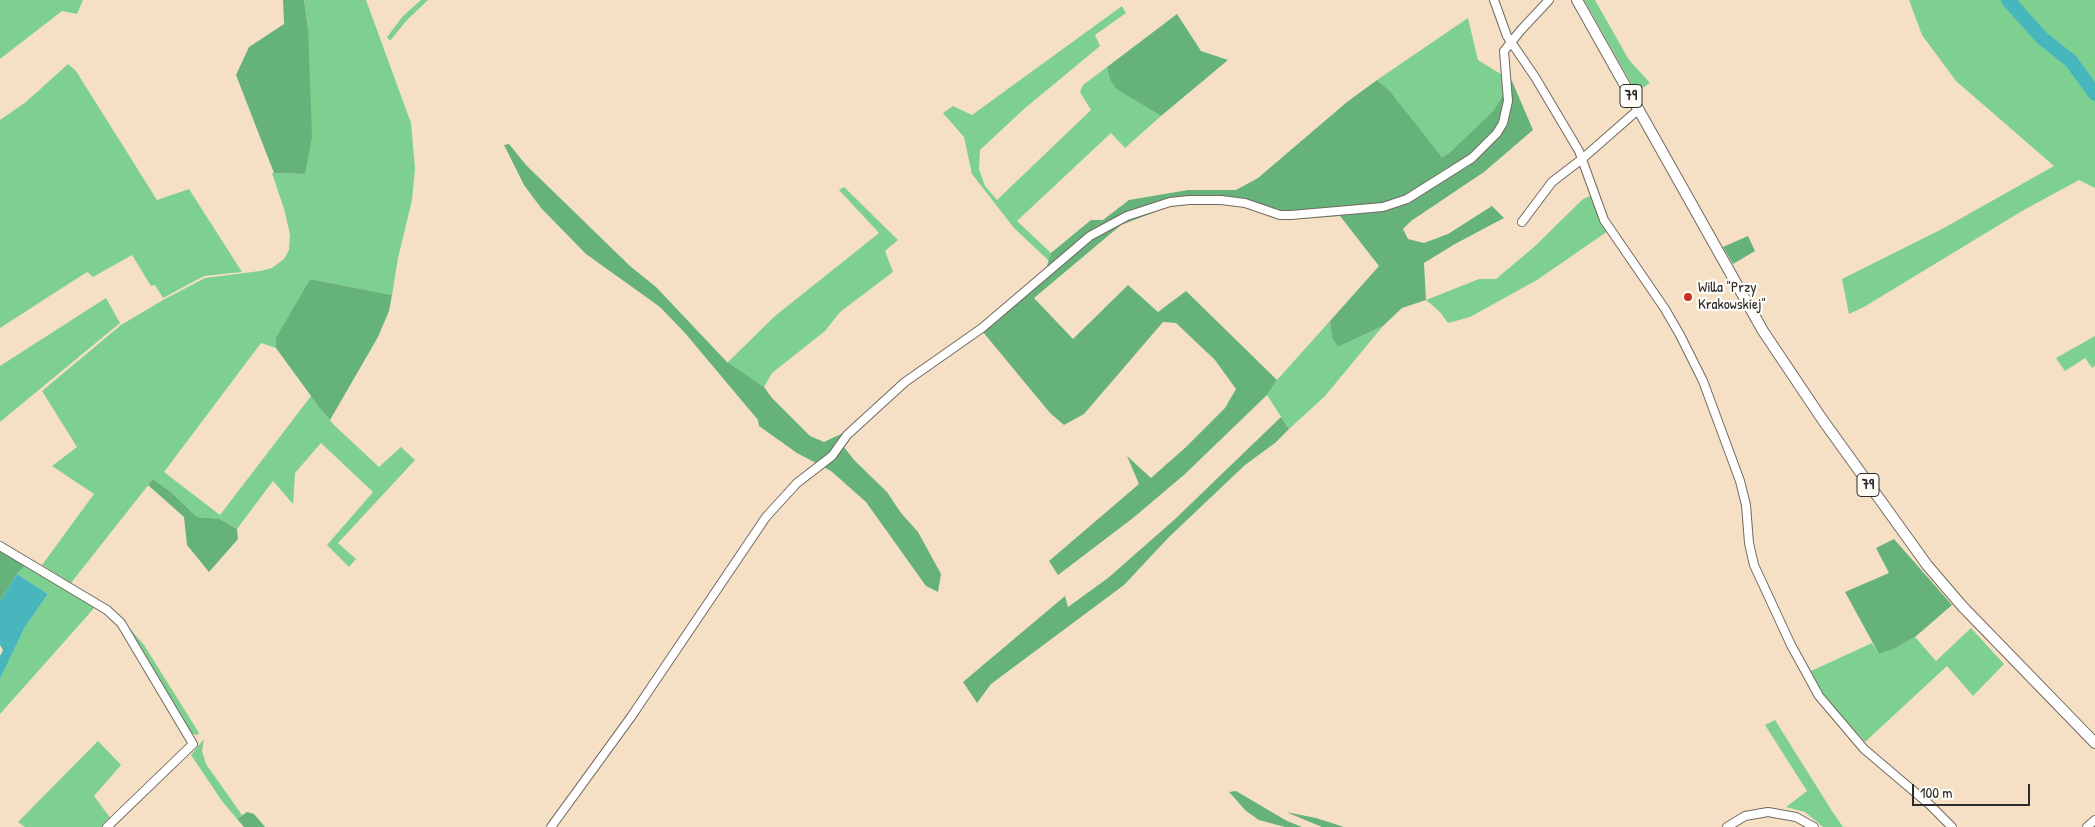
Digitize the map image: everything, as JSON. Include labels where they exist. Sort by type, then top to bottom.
[{"type":"main road","name":"79","points":[[1577,0],[1777,353],[1912,547],[1964,607],[2095,743]]},
{"type":"street","points":[[1494,0],[1511,42],[1535,77],[1579,151],[1604,220],[1665,310],[1703,381],[1740,481],[1746,505],[1749,543],[1754,565],[1795,654],[1819,696],[1864,749],[1930,805],[1952,827]]},
{"type":"street","points":[[551,827],[631,718],[766,517],[797,483],[832,456],[847,435],[905,382],[982,328],[1090,236],[1127,216],[1170,202],[1188,200],[1221,200],[1245,203],[1280,215],[1291,215],[1383,207],[1407,199],[1472,158],[1497,133],[1507,108],[1508,95],[1504,54],[1511,42],[1549,0]]},
{"type":"street","points":[[1522,222],[1552,182],[1582,159],[1639,109]]},
{"type":"street","points":[[0,546],[107,610],[121,623],[193,744],[107,827]]},
{"type":"street","points":[[1727,827],[1745,816],[1768,812],[1796,817],[1814,827]]},
{"type":"street","points":[[2087,827],[2095,820]]},
{"type":"green space","points":[[0,0],[83,0],[77,14],[62,11],[0,59]]},
{"type":"green space","points":[[283,0],[304,0],[308,28],[312,137],[305,174],[274,173],[236,75],[249,47],[284,24]]},
{"type":"green space","points":[[304,0],[366,0],[411,123],[415,169],[412,200],[398,258],[392,295],[310,279],[277,338],[276,348],[261,343],[164,472],[220,515],[311,396],[333,424],[379,467],[401,447],[415,460],[338,543],[356,559],[349,567],[327,545],[373,492],[321,443],[295,473],[293,504],[273,481],[237,529],[220,519],[197,517],[171,492],[153,479],[71,583],[42,565],[94,494],[52,466],[77,447],[42,391],[121,325],[163,300],[205,278],[260,271],[272,268],[284,259],[289,250],[290,235],[285,212],[272,173],[305,174],[308,28]]},
{"type":"green space","points":[[421,0],[428,0],[406,21],[390,41],[387,37],[403,16]]},
{"type":"green space","points":[[1584,0],[1595,0],[1629,60],[1650,83],[1636,92]]},
{"type":"green space","points":[[1909,0],[2095,0],[2095,188],[2079,180],[2022,211],[1864,307],[1849,314],[1842,279],[1942,229],[2054,166],[1956,81],[1922,35]]},
{"type":"green space","points":[[1122,6],[1126,13],[1095,35],[1100,46],[1024,109],[980,150],[979,169],[985,186],[997,200],[1091,110],[1080,92],[1083,85],[1107,67],[1110,80],[1116,89],[1161,116],[1125,148],[1111,133],[1017,221],[1051,253],[1049,261],[1014,228],[972,174],[964,137],[943,113],[953,106],[972,115]]},
{"type":"green space","points":[[1177,14],[1201,51],[1228,60],[1161,116],[1116,89],[1110,80],[1107,67]]},
{"type":"green space","points":[[1468,18],[1478,60],[1512,81],[1493,111],[1449,153],[1442,157],[1390,91],[1377,80]]},
{"type":"green space","points":[[68,64],[76,71],[157,200],[189,189],[242,272],[204,276],[163,298],[155,285],[151,286],[132,255],[93,277],[87,272],[0,328],[0,120],[26,102]]},
{"type":"green space","points":[[1377,80],[1390,91],[1442,157],[1449,153],[1493,111],[1512,81],[1533,130],[1484,172],[1411,221],[1403,229],[1408,239],[1424,243],[1448,234],[1492,206],[1504,218],[1424,263],[1426,300],[1402,308],[1383,326],[1338,347],[1332,338],[1330,321],[1379,266],[1340,216],[1282,220],[1238,205],[1195,204],[1168,207],[1121,225],[1034,298],[1073,339],[1128,285],[1158,312],[1186,291],[1277,380],[1267,395],[1185,474],[1133,518],[1058,575],[1049,561],[1139,484],[1127,456],[1151,478],[1186,447],[1225,408],[1236,389],[1215,360],[1176,323],[1163,322],[1084,414],[1064,425],[1050,413],[978,326],[1046,269],[1051,253],[1091,220],[1103,220],[1129,200],[1188,190],[1236,190],[1258,178],[1347,102]]},
{"type":"green space","points":[[509,144],[526,165],[630,266],[656,287],[727,362],[764,387],[772,398],[810,436],[824,442],[843,433],[844,447],[854,460],[887,492],[901,513],[918,532],[941,574],[938,592],[926,586],[866,502],[831,471],[797,453],[759,426],[758,420],[685,333],[660,307],[586,254],[541,208],[524,185],[504,145]]},
{"type":"green space","points":[[844,187],[898,240],[885,251],[893,272],[840,312],[825,331],[772,373],[764,387],[727,363],[775,316],[879,233],[839,190]]},
{"type":"green space","points":[[1592,195],[1608,231],[1537,280],[1470,317],[1448,323],[1440,312],[1426,300],[1479,279],[1496,279],[1534,247],[1583,199]]},
{"type":"green space","points":[[1748,236],[1755,251],[1733,264],[1723,247]]},
{"type":"green space","points":[[310,279],[392,295],[389,311],[378,337],[330,420],[276,348],[276,338]]},
{"type":"green space","points":[[106,298],[120,323],[0,422],[0,366]]},
{"type":"green space","points":[[1330,321],[1332,338],[1338,347],[1383,326],[1325,396],[1289,429],[1267,395],[1277,380]]},
{"type":"green space","points":[[2095,336],[2095,366],[2092,368],[2085,358],[2065,371],[2056,358]]},
{"type":"green space","points":[[1281,417],[1289,429],[1275,443],[1245,465],[1169,537],[1124,585],[991,684],[977,703],[963,682],[1065,596],[1068,607],[1108,578],[1174,520]]},
{"type":"green space","points":[[153,479],[171,492],[197,517],[220,519],[237,529],[238,539],[209,572],[187,545],[184,517],[148,485]]},
{"type":"green space","points":[[1894,539],[1952,605],[1915,637],[1894,649],[1879,654],[1845,592],[1889,573],[1876,548]]},
{"type":"green space","points":[[0,550],[25,565],[0,601]]},
{"type":"green space","points":[[25,565],[96,606],[0,714],[0,679],[25,627],[48,594],[17,574]]},
{"type":"green space","points":[[120,617],[144,645],[199,733],[197,735],[190,733]]},
{"type":"green space","points":[[1971,628],[2004,664],[1973,696],[1947,666],[1865,742],[1823,695],[1811,671],[1872,643],[1879,654],[1894,649],[1915,637],[1936,661]]},
{"type":"green space","points":[[1775,720],[1843,827],[1823,827],[1805,812],[1786,807],[1807,791],[1765,725]]},
{"type":"green space","points":[[204,739],[202,751],[206,764],[242,815],[237,819],[222,801],[191,755]]},
{"type":"green space","points":[[98,741],[121,765],[94,796],[111,819],[103,827],[25,827],[18,822]]},
{"type":"green space","points":[[1236,791],[1287,821],[1302,827],[1285,827],[1259,820],[1246,811],[1229,792]]},
{"type":"green space","points":[[247,812],[254,814],[265,827],[244,827],[237,819]]},
{"type":"green space","points":[[1286,812],[1316,818],[1344,827],[1322,827]]},
{"type":"water","points":[[17,574],[48,594],[25,627],[0,679],[0,656],[3,650],[0,645],[0,601]]},
{"type":"waterway","points":[[2008,0],[2042,38],[2071,61],[2095,94]]},
{"type":"place","name":"Willa \"Przy Krakowskiej\"","points":[[1688,297]]}]
